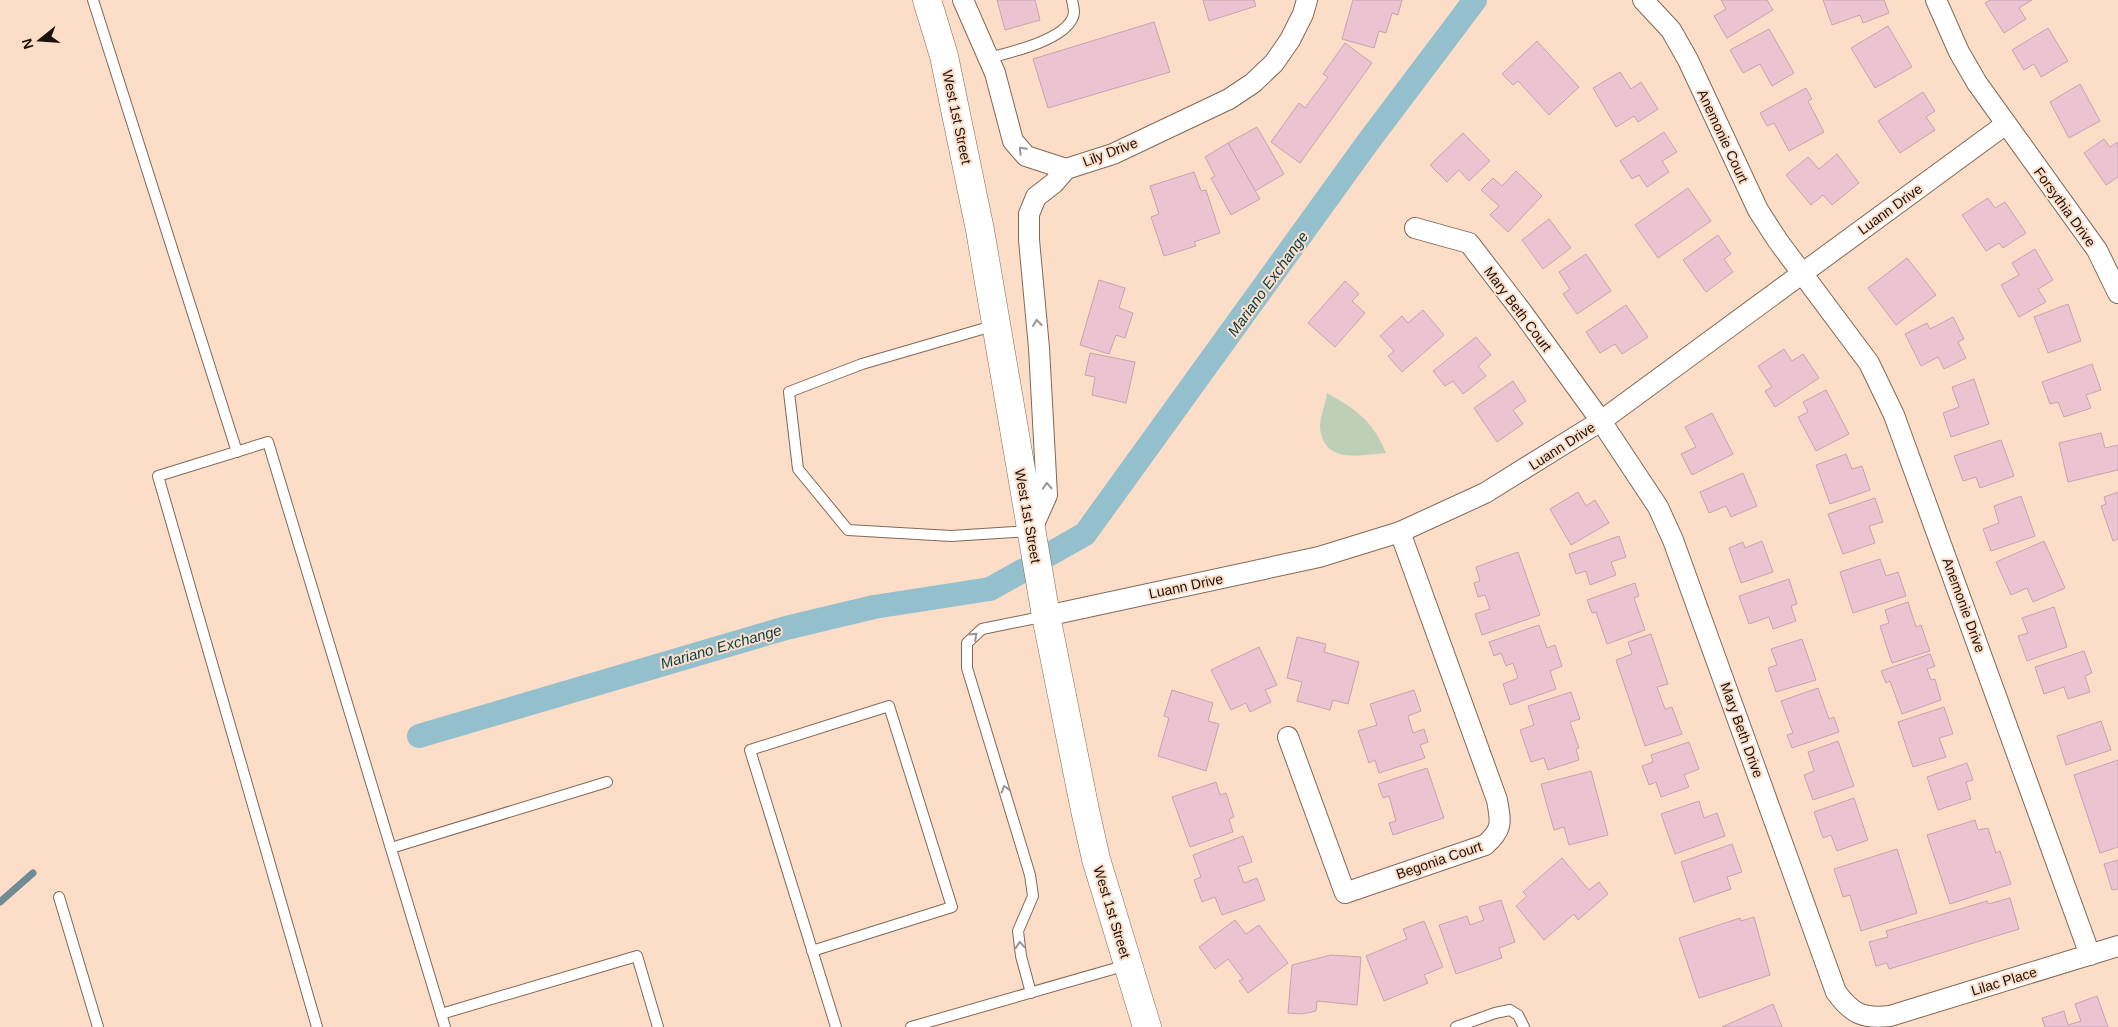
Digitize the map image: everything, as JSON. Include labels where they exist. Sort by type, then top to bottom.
[{"type":"main road","name":"West 1st Street","points":[[928,0],[944,56],[965,151],[1046,616],[1096,859],[1147,1027]]},
{"type":"street","name":"Lily Drive","points":[[963,0],[995,73],[1013,141],[1026,156],[1066,169],[1122,149],[1229,99],[1253,83],[1274,63],[1290,40],[1303,14],[1307,0]]},
{"type":"street","name":"Anemonie Court","points":[[1644,0],[1670,30],[1688,60],[1758,210],[1802,273]]},
{"type":"street","name":"Forsythia Drive","points":[[1936,0],[1959,52],[2006,124],[2096,250],[2118,293]]},
{"type":"street","name":"Luann Drive","points":[[1046,616],[1319,557],[1400,532],[1485,493],[1601,421],[2006,124]]},
{"type":"street","points":[[1031,531],[1047,496],[1039,348],[1029,240],[1029,214],[1036,197],[1054,183],[1066,169]]},
{"type":"street","name":"Mary Beth Court","points":[[1415,228],[1468,243],[1522,312],[1601,421]]},
{"type":"street","name":"Anemonie Drive","points":[[1802,273],[1869,363],[1894,415],[2090,955]]},
{"type":"street","name":"Mary Beth Drive","points":[[1601,421],[1654,500],[1673,540],[1836,992],[1846,1006],[1860,1015],[1872,1018],[1890,1016]]},
{"type":"street","name":"Begonia Court","points":[[1288,737],[1345,893],[1485,846],[1497,835],[1500,820],[1498,800],[1400,532]]},
{"type":"street","name":"Lilac Place","points":[[1890,1016],[2118,946]]},
{"type":"lane","points":[[93,0],[236,452]]},
{"type":"lane","points":[[989,58],[1042,43],[1062,30],[1072,20],[1074,11],[1072,0]]},
{"type":"lane","points":[[996,325],[862,364],[789,392],[798,469],[848,530],[951,536],[1031,531]]},
{"type":"lane","points":[[317,1027],[158,476],[268,442],[445,1027]]},
{"type":"lane","points":[[1031,992],[1021,956],[1018,931],[1032,896],[1030,875],[967,668],[967,643],[982,629],[1046,616]]},
{"type":"lane","points":[[812,951],[952,907],[890,706],[750,750],[812,951],[836,1027]]},
{"type":"lane","points":[[391,848],[607,782]]},
{"type":"lane","points":[[58,898],[98,1027]]},
{"type":"lane","points":[[441,1014],[637,956],[658,1027]]},
{"type":"lane","points":[[911,1027],[1128,964]]},
{"type":"lane","points":[[1456,1027],[1495,1013],[1510,1010],[1518,1015],[1524,1027]]},
{"type":"green space","points":[[1327,393],[1347,405],[1370,424],[1386,453],[1345,455],[1328,447],[1323,439],[1320,427]]},
{"type":"building","points":[[997,0],[1035,0],[1040,20],[1005,30]]},
{"type":"building","points":[[1203,0],[1254,0],[1256,6],[1209,21]]},
{"type":"building","points":[[1353,0],[1402,0],[1398,15],[1392,13],[1386,33],[1379,31],[1374,48],[1342,39]]},
{"type":"building","points":[[1721,0],[1767,0],[1773,10],[1727,38],[1714,16],[1726,9]]},
{"type":"building","points":[[1823,0],[1884,0],[1889,13],[1863,23],[1860,15],[1832,25]]},
{"type":"building","points":[[1990,0],[2032,0],[2019,8],[2026,19],[2004,33],[1985,3]]},
{"type":"building","points":[[1154,22],[1170,72],[1048,108],[1033,59]]},
{"type":"building","points":[[1888,26],[1912,67],[1875,88],[1851,48]]},
{"type":"building","points":[[2048,28],[2068,61],[2041,77],[2034,64],[2024,70],[2012,50]]},
{"type":"building","points":[[1769,29],[1794,73],[1772,86],[1760,64],[1743,73],[1730,50]]},
{"type":"building","points":[[1537,41],[1579,87],[1549,115],[1518,81],[1513,85],[1502,74]]},
{"type":"building","points":[[1345,43],[1372,63],[1300,163],[1271,142],[1299,103],[1305,108],[1328,77],[1323,74]]},
{"type":"building","points":[[1620,72],[1631,89],[1641,82],[1658,109],[1638,122],[1634,116],[1616,127],[1593,88]]},
{"type":"building","points":[[2080,84],[2100,121],[2069,138],[2050,102]]},
{"type":"building","points":[[1806,88],[1812,99],[1808,101],[1824,132],[1789,151],[1774,123],[1767,126],[1760,113]]},
{"type":"building","points":[[1923,92],[1935,111],[1926,117],[1935,130],[1900,153],[1878,121]]},
{"type":"building","points":[[1257,127],[1284,174],[1255,191],[1228,143]]},
{"type":"building","points":[[1664,132],[1677,152],[1662,161],[1669,172],[1647,187],[1639,175],[1632,179],[1620,161]]},
{"type":"building","points":[[1463,133],[1490,161],[1469,181],[1459,170],[1447,182],[1430,165]]},
{"type":"building","points":[[2104,139],[2110,147],[2118,142],[2118,177],[2106,185],[2084,153]]},
{"type":"building","points":[[1228,143],[1260,199],[1231,215],[1211,178],[1215,176],[1205,157]]},
{"type":"building","points":[[1837,154],[1859,183],[1832,205],[1823,195],[1811,205],[1786,175],[1808,157],[1819,169]]},
{"type":"building","points":[[1516,171],[1542,196],[1508,232],[1490,215],[1499,206],[1481,190],[1493,178],[1502,186]]},
{"type":"building","points":[[1194,172],[1201,191],[1206,190],[1220,233],[1194,242],[1196,246],[1164,256],[1151,217],[1159,214],[1150,186]]},
{"type":"building","points":[[1688,188],[1711,221],[1658,258],[1635,225]]},
{"type":"building","points":[[1988,198],[1995,208],[2005,202],[2026,233],[2003,248],[1999,243],[1986,251],[1962,215]]},
{"type":"building","points":[[1549,219],[1571,248],[1543,269],[1522,240]]},
{"type":"building","points":[[1718,235],[1731,254],[1724,259],[1733,272],[1706,292],[1683,260]]},
{"type":"building","points":[[2035,249],[2053,280],[2038,289],[2046,302],[2019,317],[2001,285],[2019,275],[2012,263]]},
{"type":"building","points":[[1586,254],[1611,291],[1577,314],[1563,294],[1570,289],[1559,272]]},
{"type":"building","points":[[1907,258],[1936,295],[1896,325],[1868,288]]},
{"type":"building","points":[[1099,280],[1125,288],[1119,308],[1133,313],[1125,338],[1116,335],[1109,354],[1080,345]]},
{"type":"building","points":[[1345,281],[1359,294],[1352,301],[1365,313],[1335,347],[1308,323]]},
{"type":"building","points":[[2068,304],[2081,341],[2048,353],[2034,317]]},
{"type":"building","points":[[1626,305],[1648,337],[1622,354],[1615,344],[1600,353],[1586,332]]},
{"type":"building","points":[[1423,310],[1444,335],[1402,372],[1388,356],[1394,351],[1380,336],[1402,316],[1408,323]]},
{"type":"building","points":[[1953,317],[1964,339],[1958,342],[1966,358],[1944,369],[1938,357],[1921,366],[1905,334],[1927,323],[1930,329]]},
{"type":"building","points":[[1476,337],[1491,355],[1478,366],[1486,376],[1463,394],[1453,381],[1445,386],[1433,371]]},
{"type":"building","points":[[1784,349],[1792,361],[1803,354],[1819,378],[1775,407],[1765,391],[1772,387],[1758,366]]},
{"type":"building","points":[[1090,353],[1135,362],[1126,403],[1092,395],[1095,377],[1085,375]]},
{"type":"building","points":[[2092,364],[2101,390],[2086,395],[2091,408],[2064,417],[2058,402],[2050,404],[2042,382]]},
{"type":"building","points":[[1974,379],[1989,424],[1951,437],[1943,413],[1959,407],[1952,387]]},
{"type":"building","points":[[1513,381],[1526,401],[1513,410],[1523,424],[1497,442],[1474,408]]},
{"type":"building","points":[[1826,390],[1849,434],[1816,451],[1798,417],[1808,412],[1803,402]]},
{"type":"building","points":[[1712,413],[1733,454],[1692,475],[1681,454],[1696,447],[1685,427]]},
{"type":"building","points":[[2101,433],[2105,448],[2118,445],[2118,470],[2068,482],[2059,443]]},
{"type":"building","points":[[2001,440],[2014,476],[1980,488],[1976,477],[1963,481],[1954,456]]},
{"type":"building","points":[[1846,454],[1852,469],[1862,466],[1870,490],[1830,504],[1816,465]]},
{"type":"building","points":[[1743,473],[1757,506],[1731,517],[1726,506],[1709,513],[1700,492]]},
{"type":"building","points":[[1578,492],[1586,506],[1595,500],[1609,523],[1571,545],[1550,509]]},
{"type":"building","points":[[2118,492],[2118,539],[2113,541],[2101,506],[2106,504],[2104,497]]},
{"type":"building","points":[[2021,496],[2035,536],[1991,551],[1983,529],[1999,523],[1994,506]]},
{"type":"building","points":[[1875,498],[1883,522],[1869,526],[1875,543],[1843,554],[1828,514]]},
{"type":"building","points":[[1619,536],[1626,557],[1611,562],[1616,575],[1590,585],[1586,571],[1576,574],[1569,554]]},
{"type":"building","points":[[1762,541],[1773,572],[1741,583],[1729,548],[1743,542],[1745,548]]},
{"type":"building","points":[[2044,541],[2065,588],[2033,602],[2027,588],[2011,595],[1996,562]]},
{"type":"building","points":[[1518,552],[1540,615],[1482,635],[1475,614],[1490,609],[1485,595],[1478,597],[1474,583],[1480,581],[1476,567]]},
{"type":"building","points":[[1880,559],[1886,576],[1898,572],[1906,596],[1853,613],[1840,572]]},
{"type":"building","points":[[1789,579],[1797,604],[1791,606],[1796,621],[1773,629],[1769,617],[1749,624],[1739,596]]},
{"type":"building","points":[[1635,583],[1639,596],[1634,598],[1645,630],[1607,644],[1596,612],[1592,613],[1587,600]]},
{"type":"building","points":[[1908,602],[1916,627],[1921,625],[1930,651],[1892,663],[1880,626],[1889,623],[1885,610]]},
{"type":"building","points":[[2054,607],[2067,647],[2027,661],[2018,636],[2028,633],[2022,618]]},
{"type":"building","points":[[1539,625],[1547,648],[1555,645],[1562,666],[1550,671],[1556,689],[1510,705],[1503,684],[1518,678],[1513,663],[1506,666],[1501,653],[1494,656],[1489,642]]},
{"type":"building","points":[[1651,634],[1668,684],[1657,687],[1665,709],[1672,707],[1682,734],[1645,746],[1616,660],[1632,654],[1628,642]]},
{"type":"building","points":[[1297,637],[1326,644],[1324,652],[1359,662],[1348,704],[1333,700],[1330,710],[1297,701],[1302,682],[1287,678]]},
{"type":"building","points":[[1802,639],[1816,680],[1776,692],[1768,668],[1777,665],[1771,649]]},
{"type":"building","points":[[1259,647],[1277,685],[1265,690],[1271,702],[1250,712],[1246,703],[1231,710],[1211,670]]},
{"type":"building","points":[[2084,651],[2092,673],[2085,676],[2090,692],[2068,699],[2064,687],[2044,694],[2035,667]]},
{"type":"building","points":[[1930,654],[1935,666],[1927,669],[1931,680],[1935,679],[1941,700],[1902,714],[1890,681],[1886,683],[1881,671]]},
{"type":"building","points":[[1818,688],[1829,719],[1834,717],[1839,732],[1792,748],[1787,735],[1793,733],[1781,701]]},
{"type":"building","points":[[1172,690],[1213,703],[1208,721],[1219,724],[1206,771],[1158,756],[1169,718],[1164,716]]},
{"type":"building","points":[[1414,690],[1421,711],[1408,716],[1413,733],[1424,729],[1428,742],[1420,745],[1425,758],[1379,773],[1375,760],[1369,763],[1358,731],[1377,725],[1370,704]]},
{"type":"building","points":[[1571,692],[1580,719],[1570,722],[1579,748],[1576,749],[1579,760],[1548,770],[1544,758],[1531,762],[1520,730],[1534,725],[1528,706]]},
{"type":"building","points":[[1944,707],[1953,734],[1939,738],[1946,757],[1913,767],[1898,722]]},
{"type":"building","points":[[2101,721],[2111,750],[2066,765],[2057,736]]},
{"type":"building","points":[[1838,741],[1854,786],[1813,800],[1804,775],[1814,771],[1808,752]]},
{"type":"building","points":[[1689,742],[1699,769],[1684,775],[1689,787],[1661,797],[1656,782],[1649,785],[1642,766],[1653,762],[1651,755]]},
{"type":"building","points":[[2118,760],[2118,847],[2100,853],[2074,775]]},
{"type":"building","points":[[1967,763],[1973,780],[1966,782],[1971,799],[1938,810],[1927,777]]},
{"type":"building","points":[[1427,768],[1444,818],[1393,835],[1389,823],[1396,821],[1389,796],[1383,798],[1378,784]]},
{"type":"building","points":[[1591,771],[1608,835],[1569,845],[1564,827],[1554,830],[1541,784]]},
{"type":"building","points":[[1216,782],[1220,795],[1226,793],[1234,817],[1229,819],[1233,832],[1190,847],[1172,797]]},
{"type":"building","points":[[1854,798],[1868,840],[1837,851],[1831,835],[1823,838],[1814,812]]},
{"type":"building","points":[[1699,801],[1704,818],[1717,813],[1725,836],[1675,854],[1661,814]]},
{"type":"building","points":[[1975,820],[1978,830],[1988,828],[1996,853],[2000,851],[2011,884],[1950,904],[1927,835]]},
{"type":"building","points":[[1243,836],[1252,862],[1238,867],[1244,883],[1257,878],[1265,900],[1222,915],[1215,897],[1202,902],[1194,880],[1201,877],[1193,855]]},
{"type":"building","points":[[1732,844],[1742,872],[1727,877],[1731,889],[1694,902],[1681,862]]},
{"type":"building","points":[[1897,849],[1917,913],[1861,931],[1850,895],[1843,897],[1834,869]]},
{"type":"building","points":[[1562,858],[1589,890],[1599,882],[1608,894],[1578,920],[1574,914],[1544,940],[1516,906],[1527,896],[1523,892]]},
{"type":"building","points":[[2118,860],[2118,889],[2112,890],[2104,864]]},
{"type":"building","points":[[2010,898],[2019,929],[1889,969],[1887,963],[1876,966],[1869,942],[1888,937],[1886,931],[1987,901],[1988,904]]},
{"type":"building","points":[[1501,900],[1515,942],[1499,948],[1502,958],[1456,974],[1439,925],[1467,916],[1470,925],[1484,920],[1479,907]]},
{"type":"building","points":[[1754,917],[1770,975],[1699,998],[1679,938],[1740,918],[1741,921]]},
{"type":"building","points":[[1235,920],[1246,934],[1259,925],[1288,963],[1248,993],[1239,981],[1243,979],[1228,959],[1215,969],[1199,947]]},
{"type":"building","points":[[1424,921],[1443,967],[1424,975],[1428,983],[1384,1001],[1366,956],[1407,939],[1403,929]]},
{"type":"building","points":[[1331,955],[1361,957],[1357,1005],[1317,1001],[1316,1011],[1302,1014],[1288,1013],[1292,965]]},
{"type":"building","points":[[2097,996],[2108,1027],[2045,1027],[2042,1018],[2064,1011],[2068,1025],[2081,1021],[2075,1004]]},
{"type":"building","points":[[1773,1004],[1782,1027],[1722,1027]]},
{"type":"waterway","name":"Mariano Exchange","points":[[1048,555],[1085,534],[1368,142],[1475,0]]},
{"type":"waterway","name":"Mariano Exchange","points":[[419,736],[786,628],[874,607],[990,589],[1024,570]]},
{"type":"waterway","points":[[0,902],[33,873]]}]
